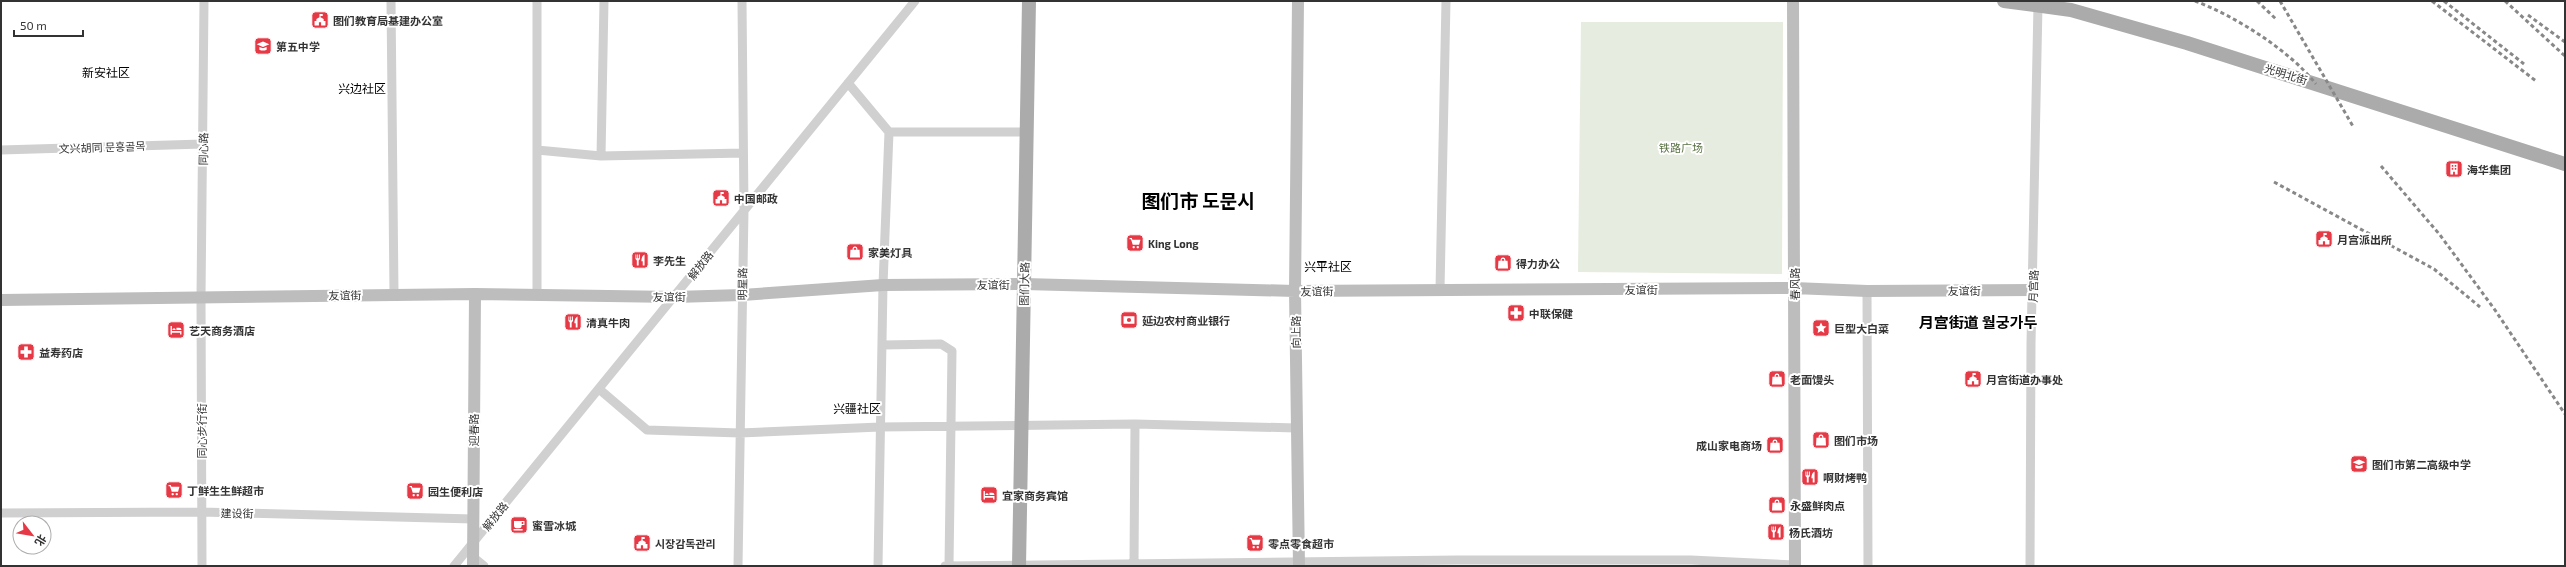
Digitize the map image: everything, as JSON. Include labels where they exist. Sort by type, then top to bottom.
[{"type":"main road","name":"图们大路","points":[[1019,566],[1029,1]]},
{"type":"main road","name":"光明北街","points":[[2004,1],[2071,10],[2186,43],[2565,164]]},
{"type":"street","name":"同心路","points":[[201,297],[204,1]]},
{"type":"street","points":[[391,1],[394,294]]},
{"type":"street","points":[[537,1],[537,294]]},
{"type":"street","points":[[601,156],[604,1]]},
{"type":"street","name":"明星路","points":[[738,566],[744,210],[742,1]]},
{"type":"street","name":"解放路","points":[[454,566],[915,1]]},
{"type":"street","name":"向上路","points":[[1298,1],[1295,291],[1299,564]]},
{"type":"street","points":[[1440,289],[1446,1]]},
{"type":"street","name":"春风路","points":[[1792,1],[1795,565]]},
{"type":"street","name":"月宫路","points":[[2030,566],[2038,5]]},
{"type":"street","points":[[848,83],[889,132],[883,285],[878,566]]},
{"type":"street","points":[[889,132],[1027,132]]},
{"type":"street","name":"文兴胡同 문흥골목","points":[[1,150],[203,144]]},
{"type":"street","points":[[537,150],[601,156],[743,152]]},
{"type":"street","name":"友谊街","points":[[1,300],[394,294],[537,294],[675,297],[742,295],[883,285],[1024,284],[1295,291],[1794,288],[1867,291],[2033,290]]},
{"type":"street","points":[[1867,291],[1868,566]]},
{"type":"street","name":"迎春路","points":[[473,561],[475,294]]},
{"type":"street","name":"同心步行街","points":[[201,297],[202,566]]},
{"type":"street","points":[[882,344],[941,344],[952,351],[947,566],[1691,560],[1795,565]]},
{"type":"street","points":[[599,389],[647,430],[740,433],[880,427],[1135,424],[1296,428]]},
{"type":"street","points":[[1130,565],[1135,424]]},
{"type":"street","name":"建设街","points":[[1,514],[202,512],[473,519]]},
{"type":"street","points":[[473,561],[484,566]]},
{"type":"green space","name":"铁路广场","points":[[1581,22],[1783,22],[1782,274],[1578,272]]},
{"type":"railway","points":[[2195,1],[2211,7],[2260,35],[2305,71],[2316,84]]},
{"type":"railway","points":[[2257,1],[2277,20]]},
{"type":"railway","points":[[2280,1],[2354,128]]},
{"type":"railway","points":[[2432,1],[2536,81]]},
{"type":"railway","points":[[2444,1],[2524,64]]},
{"type":"railway","points":[[2505,1],[2565,56]]},
{"type":"railway","points":[[2528,15],[2565,42]]},
{"type":"railway","points":[[2381,166],[2440,235],[2495,310],[2565,414]]},
{"type":"railway","points":[[2274,182],[2434,269],[2480,307]]},
{"type":"place","name":"图们教育局基建办公室","points":[[320,20]]},
{"type":"place","name":"第五中学","points":[[263,46]]},
{"type":"place","name":"海华集团","points":[[2454,169]]},
{"type":"place","name":"中国邮政","points":[[721,198]]},
{"type":"place","name":"月宫派出所","points":[[2324,239]]},
{"type":"place","name":"King Long","points":[[1135,243]]},
{"type":"place","name":"家美灯具","points":[[855,252]]},
{"type":"place","name":"李先生","points":[[640,260]]},
{"type":"place","name":"得力办公","points":[[1503,263]]},
{"type":"place","name":"中联保健","points":[[1516,313]]},
{"type":"place","name":"延边农村商业银行","points":[[1129,320]]},
{"type":"place","name":"清真牛肉","points":[[573,322]]},
{"type":"place","name":"巨型大白菜","points":[[1821,328]]},
{"type":"place","name":"艺天商务酒店","points":[[176,330]]},
{"type":"place","name":"益寿药店","points":[[26,352]]},
{"type":"place","name":"老面馒头","points":[[1777,379]]},
{"type":"place","name":"月宫街道办事处","points":[[1973,379]]},
{"type":"place","name":"图们市场","points":[[1821,440]]},
{"type":"place","name":"成山家电商场","points":[[1775,445]]},
{"type":"place","name":"图们市第二高级中学","points":[[2359,464]]},
{"type":"place","name":"啊财烤鸭","points":[[1810,477]]},
{"type":"place","name":"丁鲜生生鲜超市","points":[[174,490]]},
{"type":"place","name":"园生便利店","points":[[415,491]]},
{"type":"place","name":"宜家商务宾馆","points":[[989,495]]},
{"type":"place","name":"永盛鲜肉点","points":[[1777,505]]},
{"type":"place","name":"蜜雪冰城","points":[[519,525]]},
{"type":"place","name":"杨氏酒坊","points":[[1776,532]]},
{"type":"place","name":"시장감독관리","points":[[642,543]]},
{"type":"place","name":"零点零食超市","points":[[1255,543]]},
{"type":"district","name":"新安社区","points":[[106,72]]},
{"type":"district","name":"兴边社区","points":[[362,88]]},
{"type":"district","name":"图们市 도문시","points":[[1198,200]]},
{"type":"district","name":"兴平社区","points":[[1328,266]]},
{"type":"district","name":"月宫街道 월궁가두","points":[[1978,322]]},
{"type":"district","name":"兴疆社区","points":[[857,408]]}]
